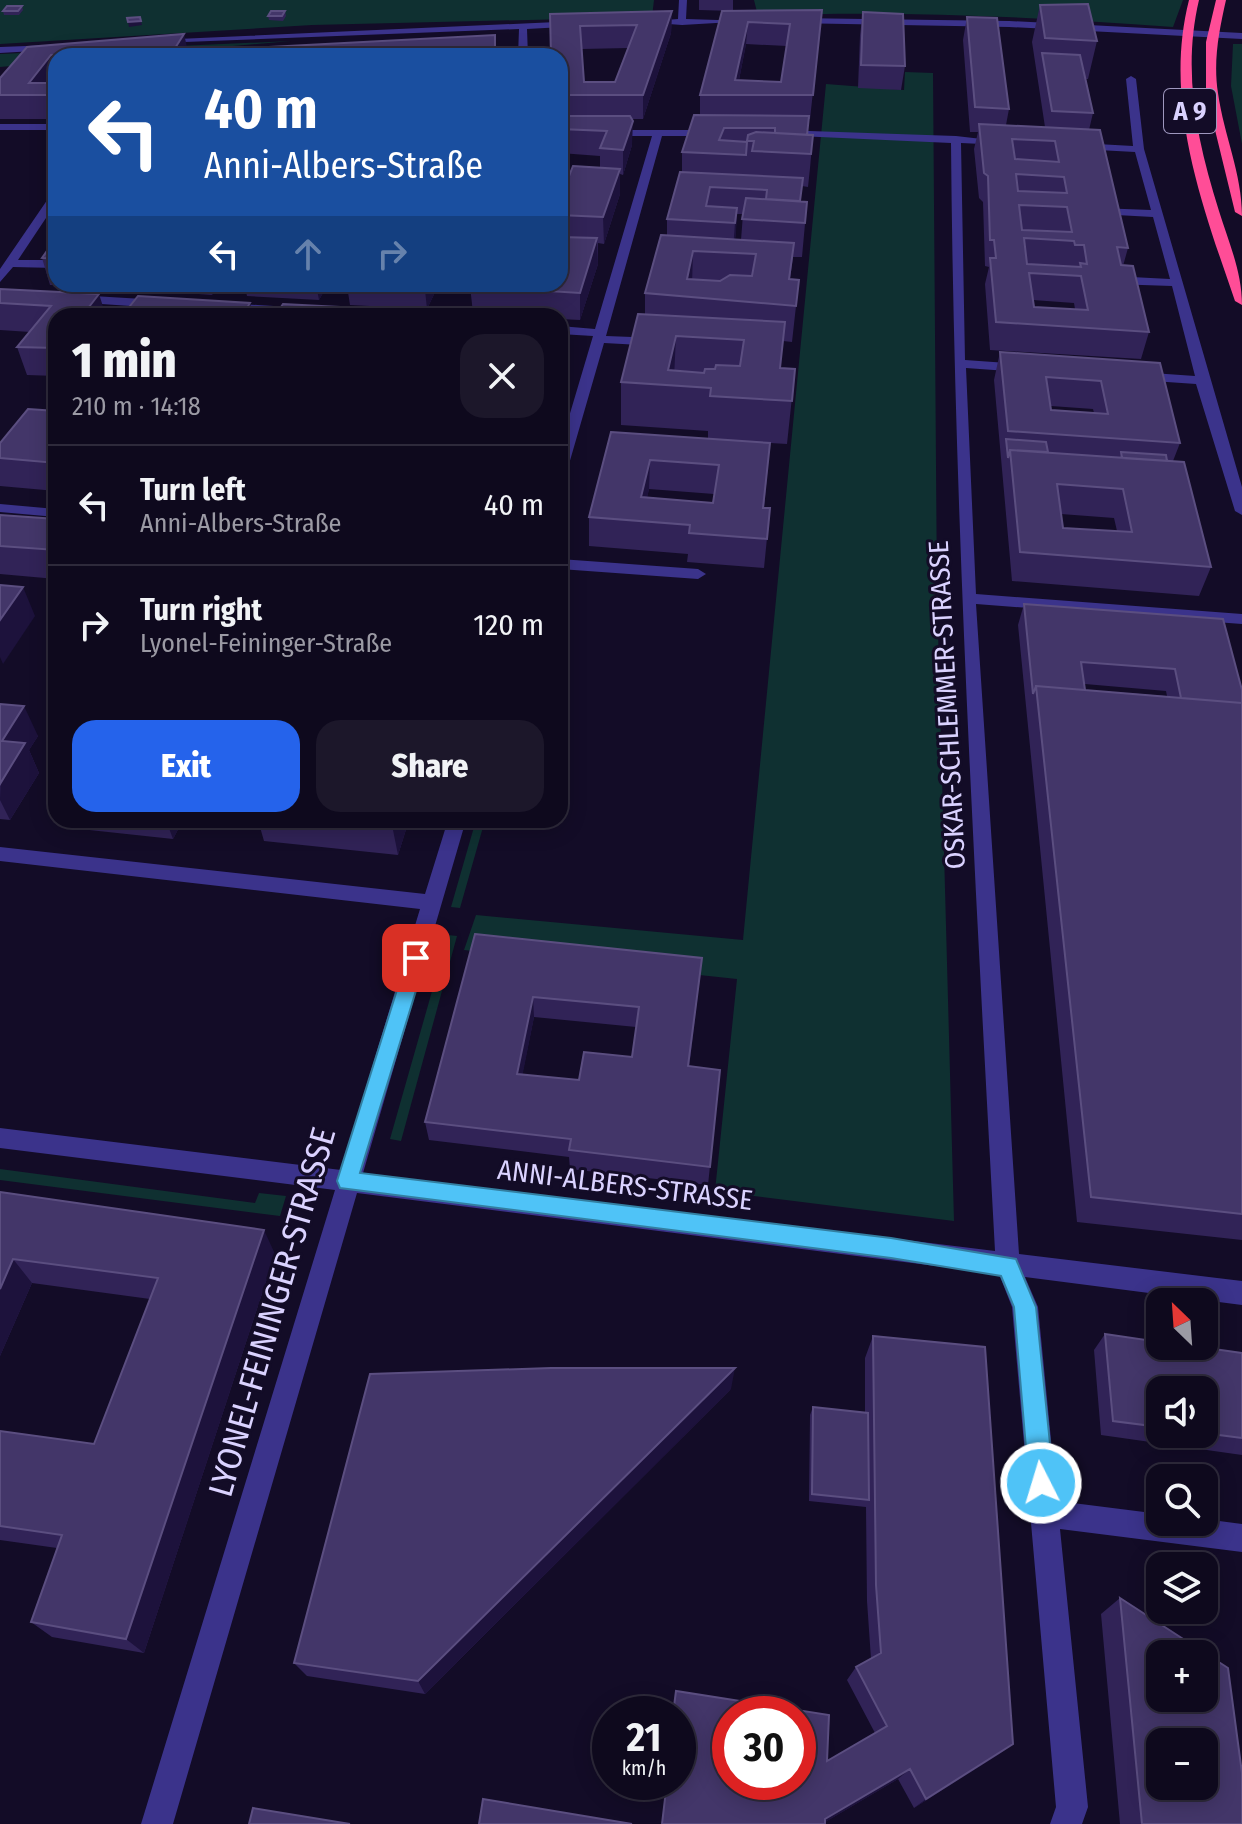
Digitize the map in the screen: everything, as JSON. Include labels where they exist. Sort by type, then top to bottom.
[{"type":"highway","name":"A 9","points":[[1194,0],[1184,67],[1193,135],[1214,221],[1242,301]]},
{"type":"highway","name":"A 9","points":[[1221,0],[1211,42],[1212,93],[1220,136],[1242,212]]},
{"type":"street","points":[[682,22],[683,0]]},
{"type":"street","points":[[636,23],[752,21]]},
{"type":"street","points":[[776,21],[939,22],[1242,36]]},
{"type":"street","points":[[148,41],[592,23]]},
{"type":"street","points":[[523,25],[523,48]]},
{"type":"street","points":[[0,50],[60,46]]},
{"type":"street","points":[[1131,79],[1139,149],[1202,380],[1242,511]]},
{"type":"street","points":[[0,127],[48,127]]},
{"type":"street","points":[[765,133],[828,132],[1022,143]]},
{"type":"street","points":[[568,133],[724,133]]},
{"type":"street","points":[[568,444],[658,134]]},
{"type":"street","name":"OSKAR-SCHLEMMER-STRASSE","points":[[956,139],[959,364],[968,598],[1008,1267],[1025,1307],[1072,1807],[1066,1824]]},
{"type":"street","points":[[1066,145],[1139,149]]},
{"type":"street","points":[[0,278],[48,207]]},
{"type":"street","points":[[1098,211],[1158,214]]},
{"type":"street","points":[[12,261],[48,263]]},
{"type":"street","points":[[1104,279],[1177,283]]},
{"type":"street","points":[[58,298],[168,304]]},
{"type":"street","points":[[209,306],[241,308]]},
{"type":"street","points":[[568,331],[679,343]]},
{"type":"street","points":[[959,364],[1035,369]]},
{"type":"street","points":[[1126,375],[1202,380]]},
{"type":"street","points":[[0,508],[48,512]]},
{"type":"street","points":[[568,565],[698,574]]},
{"type":"street","points":[[968,598],[1242,619]]},
{"type":"street","name":"LYONEL-FEININGER-STRASSE","points":[[157,1824],[455,828]]},
{"type":"street","points":[[0,854],[434,903]]},
{"type":"street","name":"ANNI-ALBERS-STRASSE","points":[[0,1138],[891,1248],[1008,1267],[1242,1293]]},
{"type":"street","points":[[1044,1513],[1242,1538]]},
{"type":"green space","points":[[0,0],[654,0],[652,17],[312,25],[0,44]]},
{"type":"green space","points":[[754,0],[1183,0],[1173,27],[966,16],[758,16]]},
{"type":"green space","points":[[291,41],[210,48],[134,48]]},
{"type":"green space","points":[[1233,44],[1242,44],[1242,144],[1231,86]]},
{"type":"green space","points":[[48,52],[48,63],[0,67],[0,54]]},
{"type":"green space","points":[[905,72],[933,73],[937,594],[954,1221],[715,1191],[737,979],[464,950],[476,915],[743,940],[826,84],[904,90]]},
{"type":"green space","points":[[474,828],[483,828],[460,908],[451,907]]},
{"type":"green space","points":[[448,935],[457,936],[401,1141],[390,1139]]},
{"type":"green space","points":[[0,1169],[255,1203],[259,1193],[286,1196],[280,1216],[0,1180]]},
{"type":"building","points":[[1088,4],[1097,41],[1045,38],[1040,5]]},
{"type":"building","points":[[7,6],[22,6],[18,11],[3,11]]},
{"type":"building","points":[[822,10],[813,95],[700,95],[722,11]],"holes":[[[748,22],[790,24],[781,82],[735,80]]]},
{"type":"building","points":[[271,11],[285,11],[282,16],[268,16]]},
{"type":"building","points":[[672,11],[643,95],[568,95],[568,48],[551,48],[550,14]],"holes":[[[637,25],[615,82],[584,82],[580,26]]]},
{"type":"building","points":[[863,12],[903,14],[905,66],[861,65]]},
{"type":"building","points":[[140,17],[141,21],[128,22],[127,18]]},
{"type":"building","points":[[967,17],[997,18],[1009,109],[975,107]]},
{"type":"building","points":[[184,34],[175,48],[48,48],[48,59],[29,83],[48,83],[48,95],[0,95],[0,78],[27,47]]},
{"type":"building","points":[[495,35],[495,48],[251,48]]},
{"type":"building","points":[[1042,53],[1080,55],[1093,113],[1052,111]]},
{"type":"building","points":[[694,115],[809,116],[807,135],[775,133],[775,128],[724,128],[719,140],[747,142],[746,155],[682,152]]},
{"type":"building","points":[[568,116],[630,116],[633,121],[623,150],[600,148],[607,131],[568,129]]},
{"type":"building","points":[[979,124],[1100,130],[1128,248],[1117,247],[1121,265],[1133,266],[1149,332],[996,322],[990,258],[996,258],[994,240],[990,240],[988,176],[984,173]],"holes":[[[1012,139],[1055,141],[1059,162],[1015,159]],[[1016,174],[1064,177],[1067,193],[1018,191]],[[1019,205],[1067,207],[1072,232],[1022,230]],[[1024,238],[1074,241],[1075,245],[1084,245],[1087,264],[1080,263],[1081,267],[1027,264]],[[1029,273],[1081,276],[1088,310],[1034,307]]]},
{"type":"building","points":[[756,132],[813,135],[811,154],[752,151],[754,141],[747,141],[748,135]]},
{"type":"building","points":[[573,166],[620,169],[603,217],[568,215],[568,179]]},
{"type":"building","points":[[680,172],[803,178],[800,201],[766,199],[767,190],[710,187],[706,206],[737,208],[735,223],[667,219]]},
{"type":"building","points":[[746,198],[807,202],[805,223],[742,219]]},
{"type":"building","points":[[661,235],[794,243],[789,279],[799,280],[796,306],[645,293]],"holes":[[[693,251],[756,254],[752,276],[730,275],[720,281],[687,279]]]},
{"type":"building","points":[[568,237],[597,238],[580,293],[564,292],[568,292]]},
{"type":"building","points":[[0,289],[99,294],[88,308],[0,303]]},
{"type":"building","points":[[138,296],[250,303],[247,308],[128,308]]},
{"type":"building","points":[[283,304],[339,307],[338,308],[280,308]]},
{"type":"building","points":[[48,310],[48,348],[17,347]]},
{"type":"building","points":[[638,314],[785,322],[780,368],[795,369],[792,401],[710,396],[711,388],[621,382]],"holes":[[[676,336],[744,340],[740,366],[716,365],[715,369],[705,369],[704,373],[668,370]]]},
{"type":"building","points":[[1000,352],[1160,363],[1180,443],[1008,431]],"holes":[[[1046,377],[1101,381],[1108,414],[1051,410]]]},
{"type":"building","points":[[28,409],[48,410],[48,462],[0,458],[0,443]]},
{"type":"building","points":[[611,432],[770,443],[763,508],[770,508],[767,539],[689,533],[690,525],[589,517]],"holes":[[[650,460],[719,465],[713,503],[641,497]]]},
{"type":"building","points":[[1006,439],[1046,442],[1048,452],[1010,450],[1008,458]]},
{"type":"building","points":[[1010,450],[1184,462],[1211,567],[1020,552]],"holes":[[[1057,484],[1123,489],[1132,532],[1063,528]]]},
{"type":"building","points":[[1121,452],[1166,455],[1167,461],[1122,458]]},
{"type":"building","points":[[0,515],[48,518],[48,549],[0,546]]},
{"type":"building","points":[[0,585],[23,587],[0,620]]},
{"type":"building","points":[[1024,604],[1223,619],[1242,690],[1242,703],[1181,698],[1175,669],[1081,662],[1085,690],[1036,686],[1033,694]]},
{"type":"building","points":[[1036,686],[1242,703],[1242,1214],[1091,1197]]},
{"type":"building","points":[[0,704],[24,706],[2,741],[25,743],[0,784]]},
{"type":"building","points":[[475,934],[702,958],[688,1066],[720,1070],[710,1167],[569,1150],[571,1139],[425,1122]],"holes":[[[533,997],[639,1007],[632,1057],[584,1052],[579,1080],[517,1074]]]},
{"type":"building","points":[[0,1192],[264,1230],[126,1639],[31,1622],[62,1535],[0,1526],[0,1431],[94,1444],[158,1278],[13,1259],[0,1289]]},
{"type":"building","points":[[1105,1334],[1146,1340],[1146,1360],[1218,1360],[1218,1350],[1242,1353],[1242,1438],[1218,1435],[1218,1376],[1146,1376],[1146,1425],[1113,1421]]},
{"type":"building","points":[[873,1336],[985,1347],[1013,1744],[926,1799],[910,1769],[825,1819],[825,1824],[662,1824],[665,1800],[696,1800],[696,1696],[675,1696],[676,1691],[712,1697],[712,1800],[816,1800],[816,1713],[829,1715],[827,1761],[887,1726],[856,1667],[881,1653],[876,1585]]},
{"type":"building","points":[[551,1368],[735,1368],[418,1681],[294,1663],[370,1374]]},
{"type":"building","points":[[813,1407],[868,1413],[869,1500],[812,1494]]},
{"type":"building","points":[[1120,1598],[1146,1615],[1146,1624],[1160,1624],[1185,1640],[1146,1640],[1146,1712],[1218,1712],[1218,1662],[1228,1668],[1242,1773],[1242,1824],[1142,1824]]},
{"type":"building","points":[[483,1799],[632,1824],[479,1824]]},
{"type":"building","points":[[253,1808],[350,1824],[249,1824]]},
{"type":"route","points":[[416,958],[347,1181],[891,1248],[1008,1267],[1025,1307],[1041,1483]]}]
